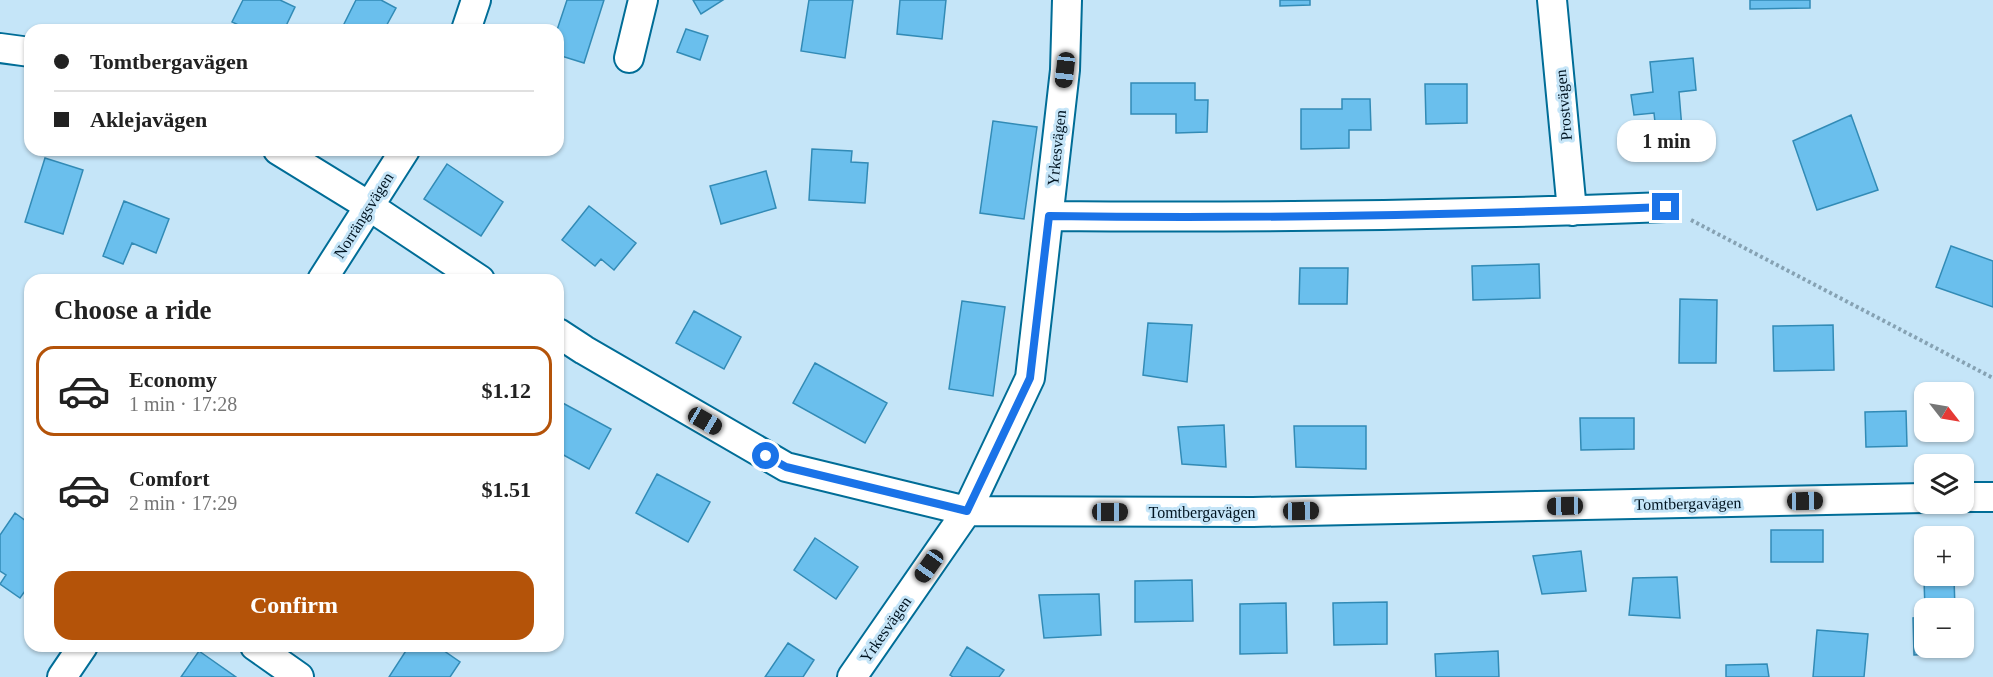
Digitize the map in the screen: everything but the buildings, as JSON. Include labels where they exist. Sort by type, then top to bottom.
[{"type":"street","points":[[468,24],[476,0]]},
{"type":"street","points":[[628,58],[643,0]]},
{"type":"street","name":"Yrkesvägen","points":[[852,677],[967,511],[1030,378],[1065,70],[1067,0]]},
{"type":"street","name":"Prostvägen","points":[[1552,0],[1572,211]]},
{"type":"street","points":[[0,48],[24,51]]},
{"type":"street","points":[[288,156],[369,206],[471,274]]},
{"type":"street","name":"Norrängsvägen","points":[[326,274],[401,156]]},
{"type":"street","points":[[1049,216],[1197,218],[1529,213],[1666,207]]},
{"type":"street","name":"Tomtbergavägen","points":[[564,337],[786,467],[967,511],[1265,512],[1914,498]]},
{"type":"street","points":[[1974,497],[1993,496]]},
{"type":"street","points":[[62,677],[79,652]]},
{"type":"street","points":[[264,652],[299,677]]},
{"type":"path","points":[[1666,207],[1993,378]]},
{"type":"route","points":[[766,456],[786,467],[967,511],[1030,378],[1049,216],[1197,218],[1529,213],[1666,207]]}]
